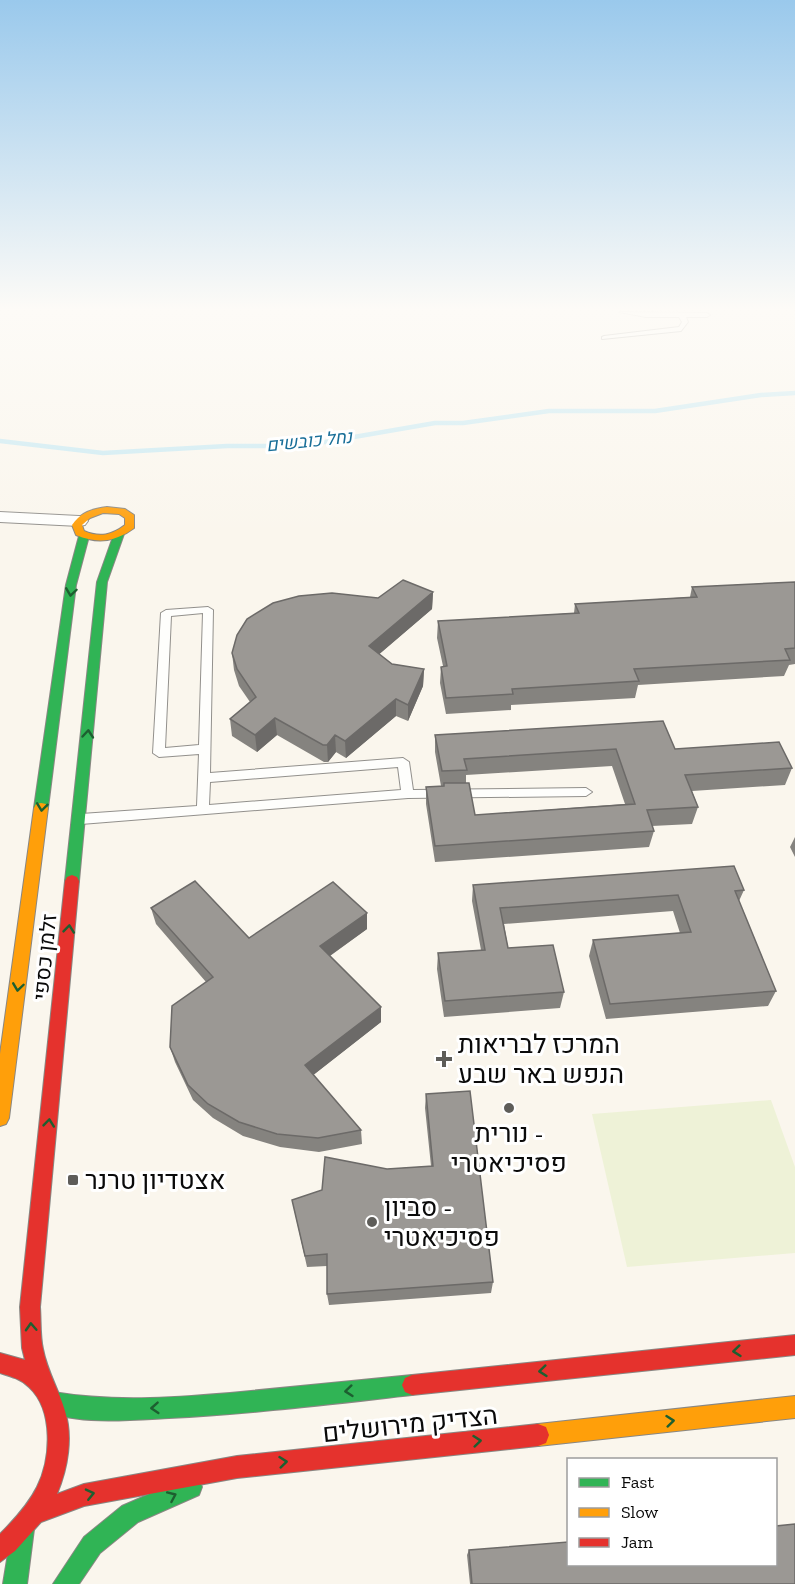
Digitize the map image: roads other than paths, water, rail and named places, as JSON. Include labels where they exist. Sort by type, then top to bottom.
[{"type":"street","name":"זלמן כספי","points":[[0,1118],[71,585],[82,529],[93,512],[121,511],[130,517],[131,522],[130,526],[119,534],[102,582],[30,1307],[32,1348],[43,1384],[53,1403],[59,1428],[58,1455],[50,1485],[35,1513],[0,1550]]},
{"type":"street","points":[[0,517],[82,529],[101,538],[119,534]]},
{"type":"street","name":"הצדיק מירושלים","points":[[53,1403],[85,1409],[125,1410],[236,1403],[795,1345]]},
{"type":"street","points":[[0,1363],[26,1371],[43,1384]]},
{"type":"street","name":"הצדיק מירושלים","points":[[35,1513],[84,1495],[237,1467],[795,1407]]},
{"type":"street","points":[[65,1584],[92,1545],[130,1514],[237,1467]]},
{"type":"street","points":[[15,1584],[23,1528]]},
{"type":"lane","points":[[204,810],[208,610],[166,613],[159,753],[205,749]]},
{"type":"lane","points":[[204,778],[403,762],[408,794]]},
{"type":"lane","points":[[80,819],[408,794],[586,792]]},
{"type":"waterway","name":"נחל כובשים","points":[[0,441],[103,453],[227,446],[280,446],[325,442],[435,423],[463,423],[549,411],[655,411],[761,395],[795,393]]},
{"type":"place","name":"המרכז לבריאות הנפש באר שבע","points":[[444,1059]]},
{"type":"place","name":"נורית - פסיכיאטרי","points":[[509,1108]]},
{"type":"place","name":"אצטדיון טרנר","points":[[73,1180]]},
{"type":"place","name":"סביון - פסיכיאטרי","points":[[372,1222]]}]
